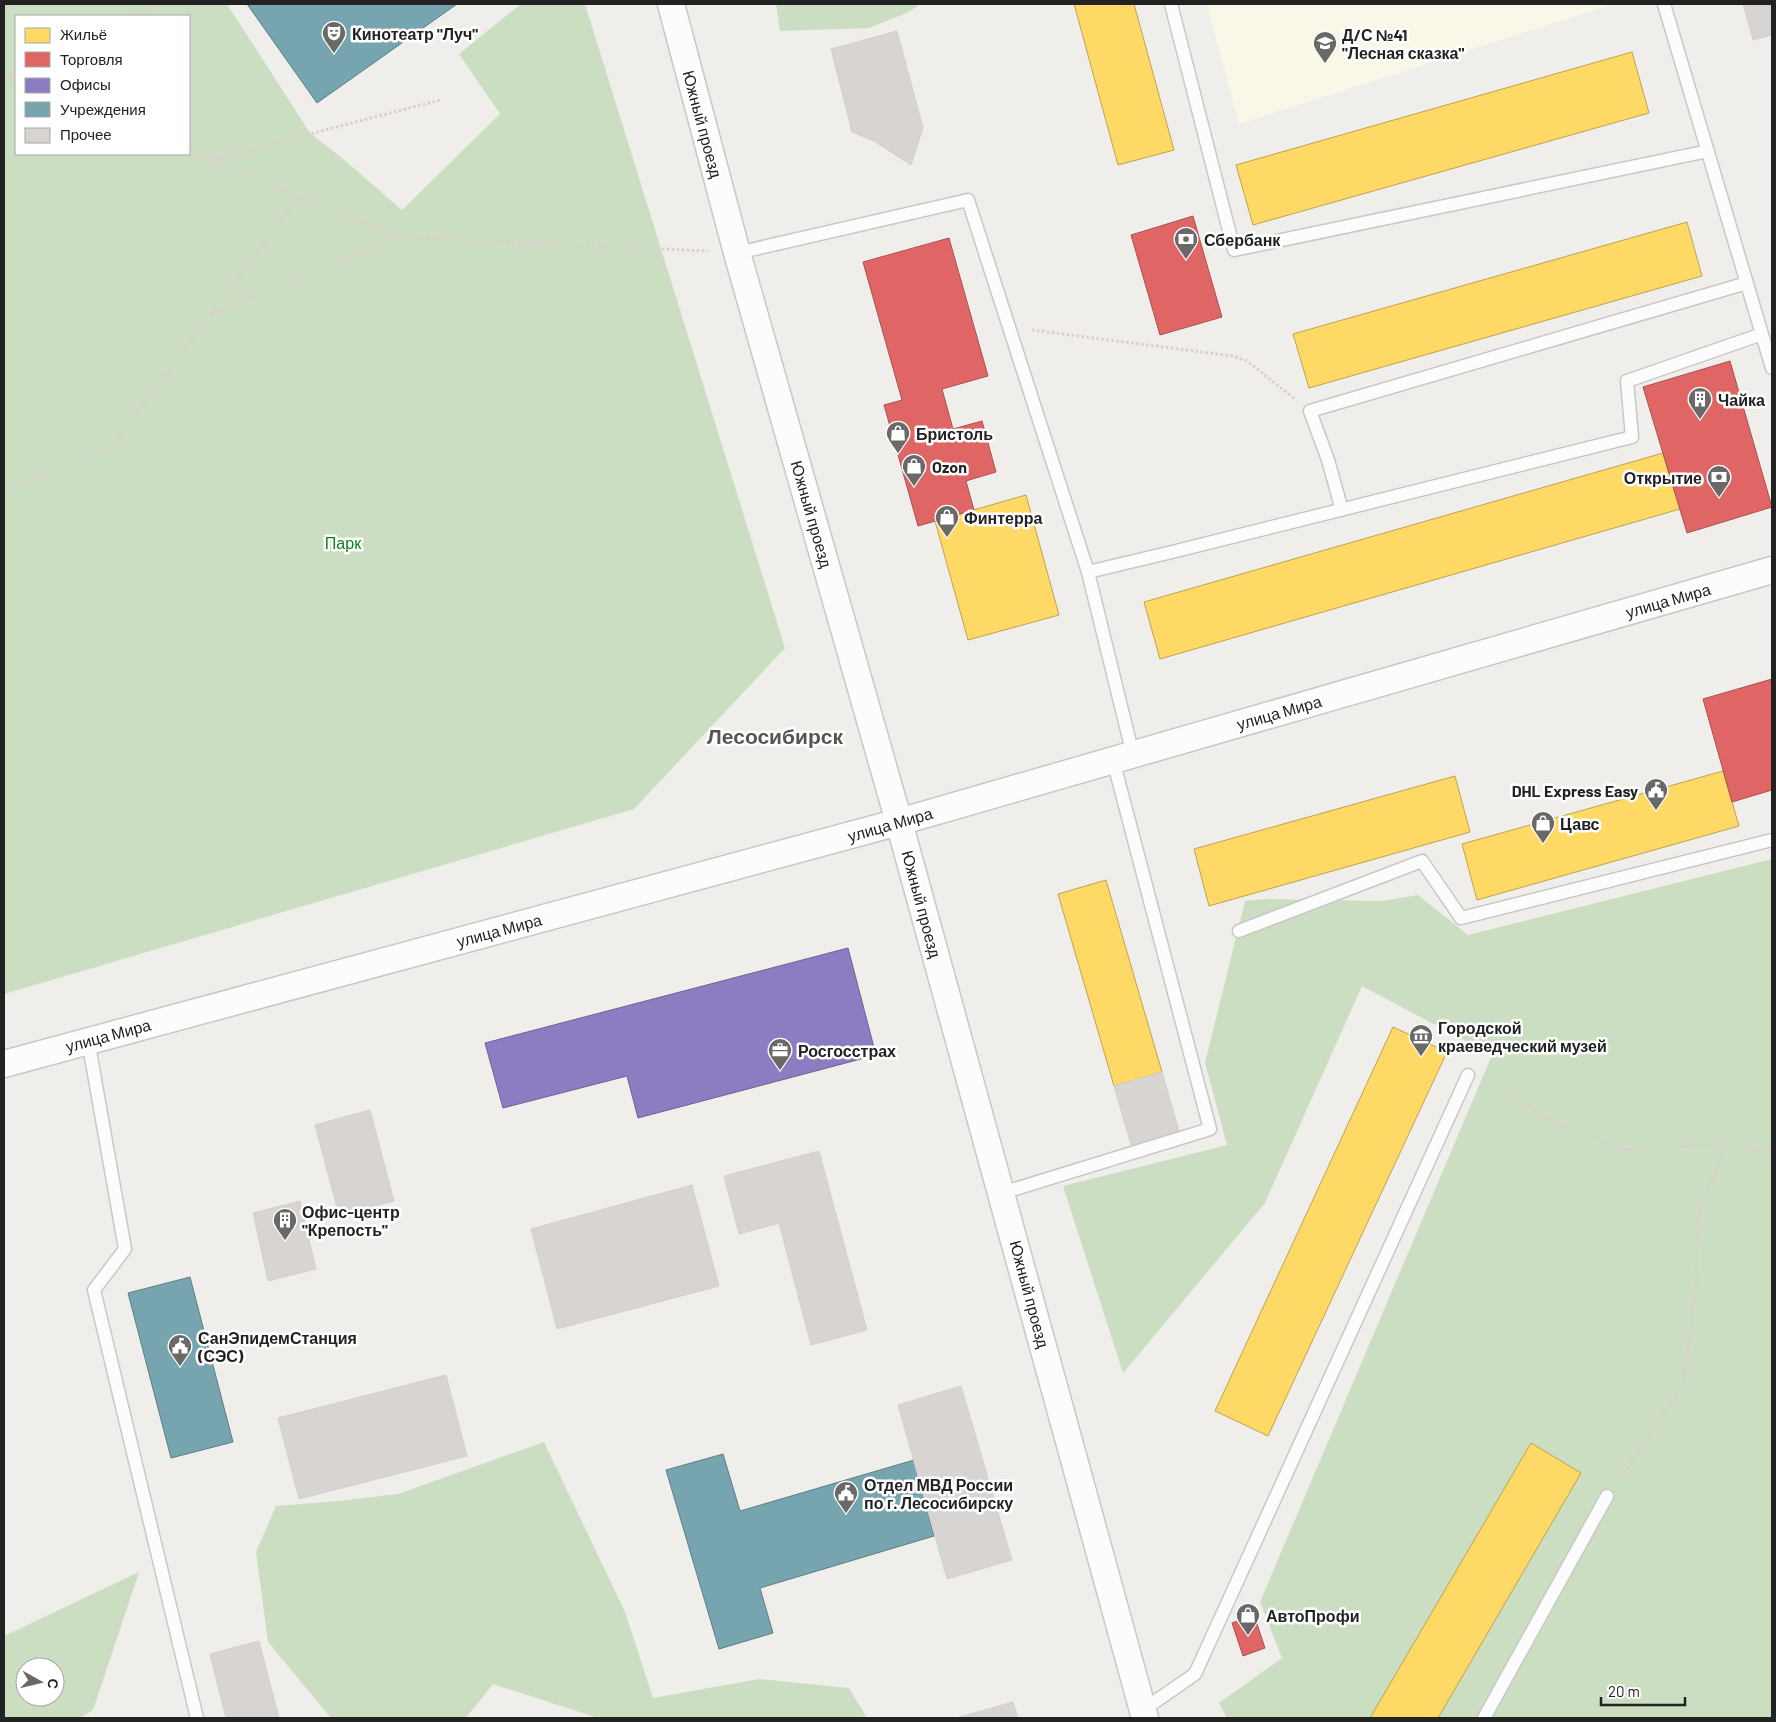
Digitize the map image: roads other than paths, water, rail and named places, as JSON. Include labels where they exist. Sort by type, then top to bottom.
[{"type":"street","name":"Южный проезд","points":[[671,4],[737,253],[899,822],[1144,1714]]},
{"type":"street","name":"улица Мира","points":[[4,1064],[899,822],[1772,570]]},
{"type":"lane","points":[[1171,4],[1234,250],[1708,151]]},
{"type":"lane","points":[[1664,4],[1772,368]]},
{"type":"lane","points":[[737,253],[968,200],[1088,572],[1123,758],[1210,1129],[1002,1193]]},
{"type":"lane","points":[[1342,510],[1328,460],[1310,411],[1747,283]]},
{"type":"lane","points":[[1088,572],[1632,438],[1627,380],[1762,334]]},
{"type":"lane","points":[[1239,931],[1422,861],[1461,918],[1772,840]]},
{"type":"lane","points":[[88,1040],[125,1249],[94,1290],[197,1718]]},
{"type":"lane","points":[[1144,1714],[1196,1674],[1468,1075]]},
{"type":"lane","points":[[1484,1718],[1607,1496]]},
{"type":"place","name":"Кинотеатр \"Луч\"","points":[[334,54]]},
{"type":"place","name":"Д/С №41 \"Лесная сказка\"","points":[[1325,64]]},
{"type":"place","name":"Сбербанк","points":[[1186,260]]},
{"type":"place","name":"Чайка","points":[[1700,420]]},
{"type":"place","name":"Бристоль","points":[[898,454]]},
{"type":"place","name":"Ozon","points":[[914,487]]},
{"type":"place","name":"Открытие","points":[[1719,498]]},
{"type":"place","name":"Финтерра","points":[[947,538]]},
{"type":"place","name":"DHL Express Easy","points":[[1656,811]]},
{"type":"place","name":"Цавс","points":[[1543,844]]},
{"type":"place","name":"Городской краеведческий музей","points":[[1421,1057]]},
{"type":"place","name":"Росгосстрах","points":[[780,1071]]},
{"type":"place","name":"Офис-центр \"Крепость\"","points":[[285,1241]]},
{"type":"place","name":"СанЭпидемСтанция (СЭС)","points":[[180,1367]]},
{"type":"place","name":"Отдел МВД России по г. Лесосибирску","points":[[846,1514]]},
{"type":"place","name":"АвтоПрофи","points":[[1248,1636]]},
{"type":"district","name":"Лесосибирск","points":[[775,735]]},
{"type":"park label","name":"Парк","points":[[343,542]]}]
